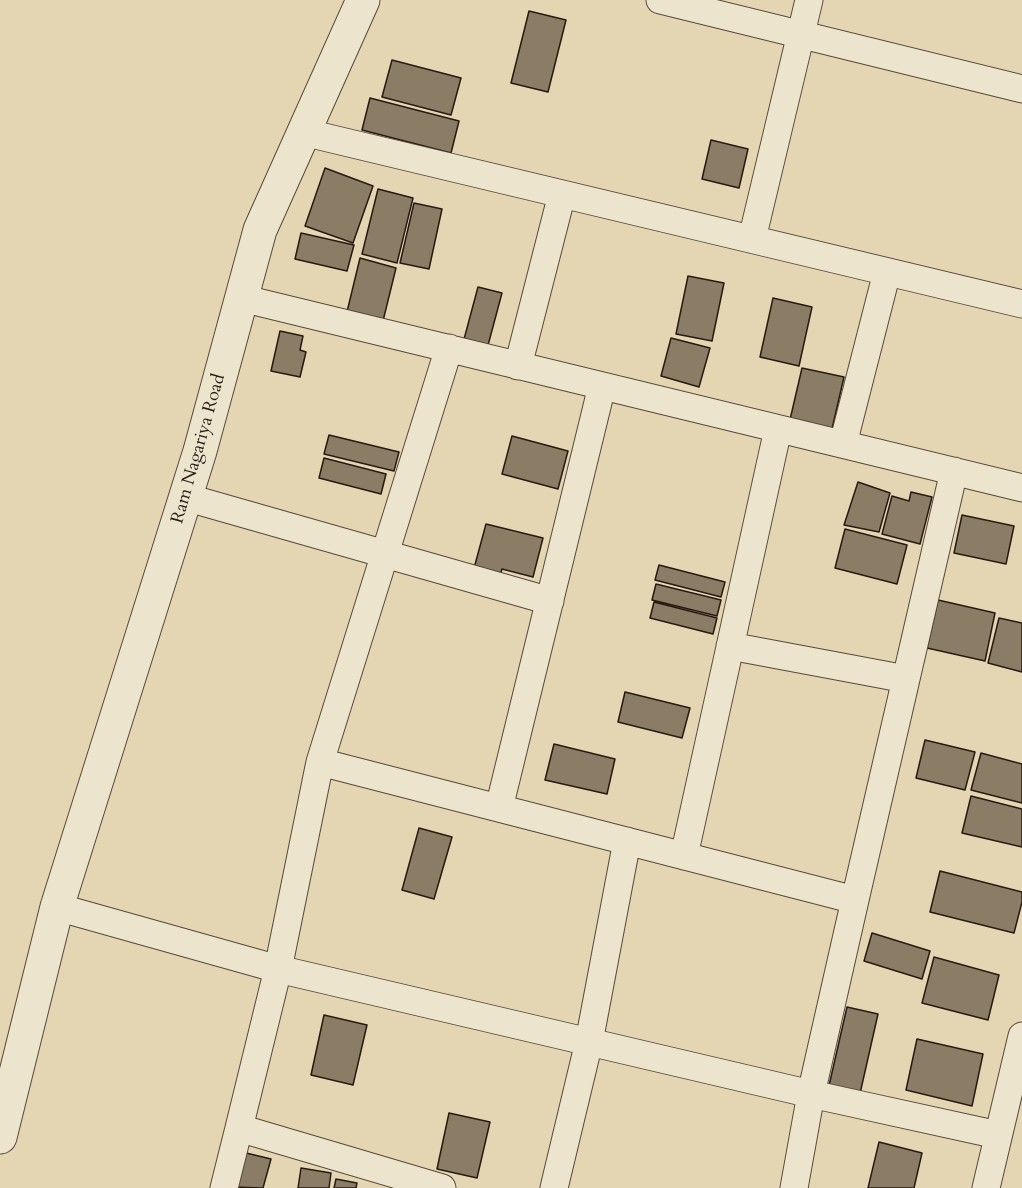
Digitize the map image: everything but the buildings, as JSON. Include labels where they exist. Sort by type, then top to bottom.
[{"type":"street","name":"Ram Nagariya Road","points":[[0,1137],[57,907],[200,451],[260,230],[363,0]]},
{"type":"street","points":[[660,0],[1022,89]]},
{"type":"street","points":[[752,239],[809,0]]},
{"type":"street","points":[[303,132],[1022,304]]},
{"type":"street","points":[[518,366],[562,194]]},
{"type":"street","points":[[843,444],[887,272]]},
{"type":"street","points":[[241,298],[1022,488]]},
{"type":"street","points":[[224,1188],[279,969],[320,762],[449,348]]},
{"type":"street","points":[[499,808],[602,386]]},
{"type":"street","points":[[684,856],[778,429]]},
{"type":"street","points":[[794,1188],[812,1094],[855,900],[954,471]]},
{"type":"street","points":[[185,497],[550,602]]},
{"type":"street","points":[[730,646],[906,680]]},
{"type":"street","points":[[320,762],[855,900]]},
{"type":"street","points":[[554,1188],[589,1042],[627,841]]},
{"type":"street","points":[[57,907],[279,969],[812,1094],[998,1135]]},
{"type":"street","points":[[986,1188],[1022,1036]]},
{"type":"street","points":[[239,1128],[442,1188]]}]
